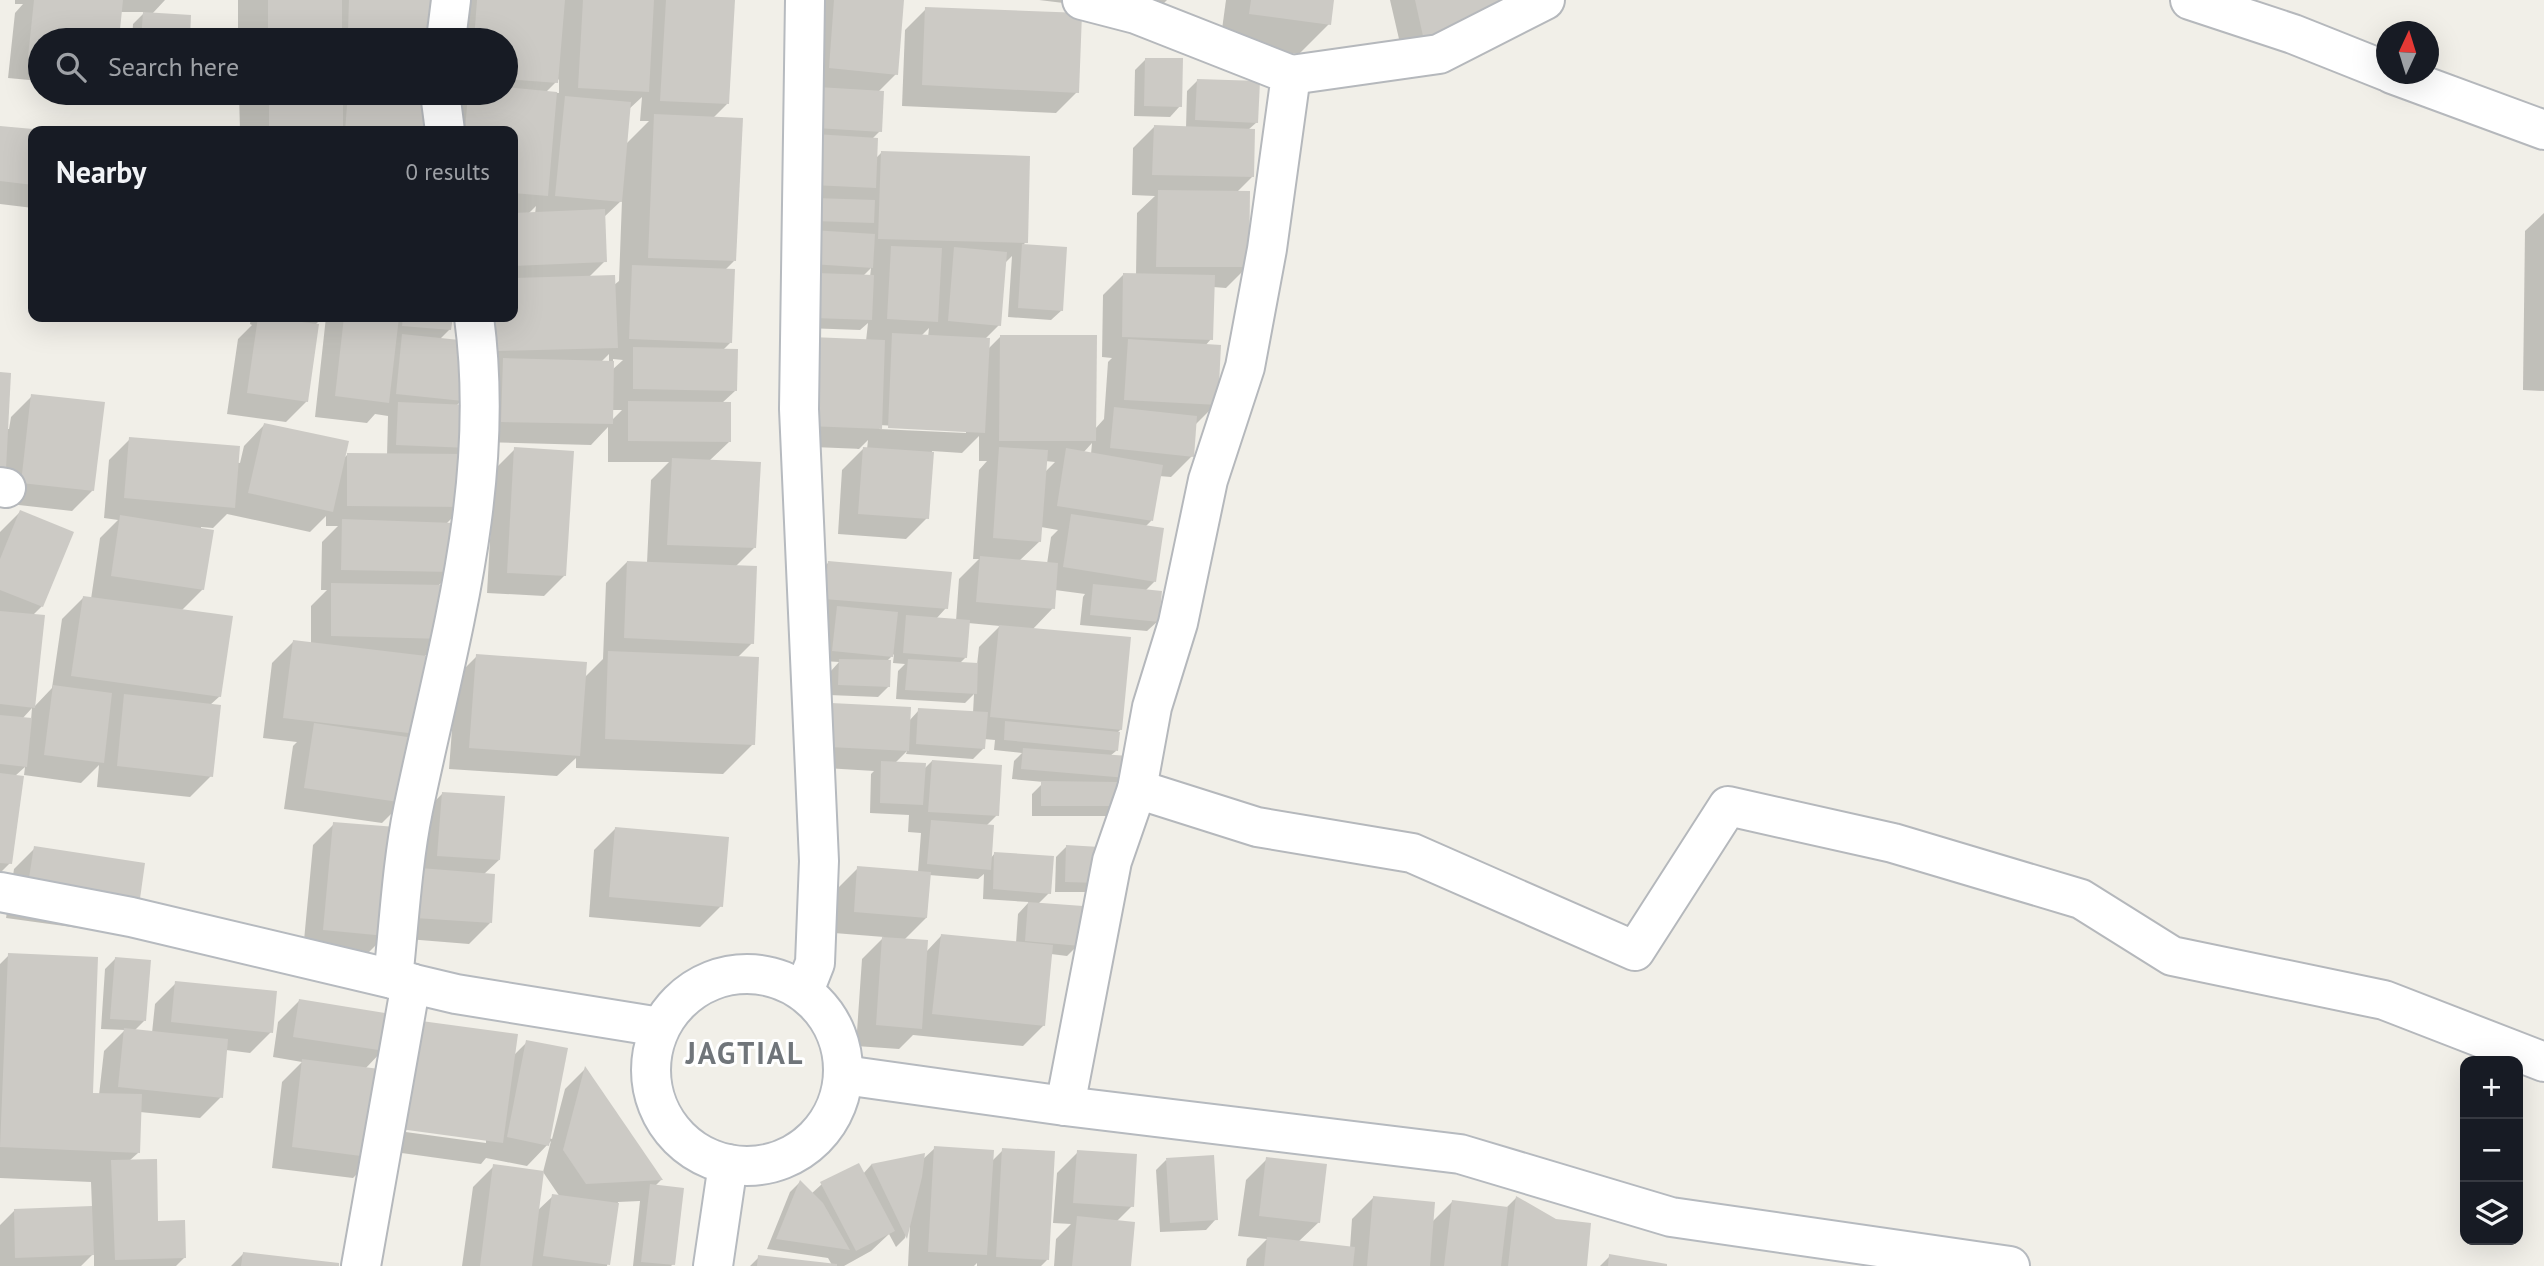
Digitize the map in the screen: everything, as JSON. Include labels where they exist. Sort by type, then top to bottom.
[{"type":"street","points":[[448,28],[451,0]]},
{"type":"street","points":[[804,991],[815,963],[819,861],[799,409],[805,0]]},
{"type":"street","points":[[1082,0],[1136,15],[1291,75],[1439,54],[1545,0]]},
{"type":"street","points":[[2190,0],[2293,34],[2376,67]]},
{"type":"street","points":[[1065,1106],[1112,862],[1137,789],[1152,707],[1178,623],[1208,480],[1245,367],[1267,249],[1291,75]]},
{"type":"street","points":[[2419,84],[2544,130]]},
{"type":"street","points":[[441,105],[445,126]]},
{"type":"street","points":[[361,1266],[402,981],[413,814],[462,595],[478,487],[479,356],[475,322]]},
{"type":"street","points":[[1137,789],[1257,827],[1412,853],[1635,951],[1728,806],[1893,843],[2081,899],[2172,956],[2384,1000],[2544,1062]]},
{"type":"street","points":[[0,892],[131,917],[456,994],[660,1027]]},
{"type":"street","points":[[740,973],[773,977],[804,991],[826,1014],[840,1043],[844,1075],[837,1108],[819,1135],[793,1155],[761,1165],[728,1164],[700,1154],[677,1136],[660,1112],[651,1084],[652,1055],[660,1027],[680,1000],[707,982],[740,973]]},
{"type":"street","points":[[844,1075],[1065,1106],[1460,1154],[1671,1217],[2010,1266]]},
{"type":"street","points":[[713,1266],[728,1164]]},
{"type":"building","points":[[34,0],[123,0],[120,28],[31,28]]},
{"type":"building","points":[[268,0],[342,0],[342,28],[268,28]]},
{"type":"building","points":[[349,0],[435,0],[433,28],[348,28]]},
{"type":"building","points":[[477,0],[565,0],[558,83],[518,80],[518,28],[475,28]]},
{"type":"building","points":[[583,0],[654,0],[649,92],[578,88]]},
{"type":"building","points":[[666,0],[735,0],[729,104],[660,101]]},
{"type":"building","points":[[834,0],[904,0],[898,75],[829,68]]},
{"type":"building","points":[[1251,0],[1334,0],[1331,25],[1249,14]]},
{"type":"building","points":[[1415,0],[1523,0],[1425,45]]},
{"type":"building","points":[[925,7],[1082,13],[1079,93],[922,85]]},
{"type":"building","points":[[143,12],[191,15],[190,28],[142,28]]},
{"type":"building","points":[[1145,58],[1183,58],[1182,107],[1144,106]]},
{"type":"building","points":[[1197,79],[1260,81],[1258,123],[1195,120]]},
{"type":"building","points":[[818,87],[884,91],[882,132],[816,128]]},
{"type":"building","points":[[518,88],[557,92],[548,196],[518,193],[518,126],[465,126],[467,105],[518,105]]},
{"type":"building","points":[[565,96],[631,102],[622,202],[555,196]]},
{"type":"building","points":[[269,105],[343,105],[343,126],[269,126]]},
{"type":"building","points":[[347,105],[432,105],[430,126],[345,126]]},
{"type":"building","points":[[654,114],[743,118],[736,261],[648,258]]},
{"type":"building","points":[[1154,125],[1255,129],[1254,177],[1152,175]]},
{"type":"building","points":[[0,126],[28,129],[28,184],[0,181]]},
{"type":"building","points":[[815,134],[878,138],[876,188],[812,185]]},
{"type":"building","points":[[881,151],[1030,156],[1028,243],[878,239]]},
{"type":"building","points":[[1158,190],[1250,191],[1249,267],[1156,267]]},
{"type":"building","points":[[815,198],[875,200],[874,223],[814,221]]},
{"type":"building","points":[[605,209],[607,262],[518,266],[518,213]]},
{"type":"building","points":[[812,230],[875,234],[873,268],[811,264]]},
{"type":"building","points":[[1022,244],[1067,247],[1063,311],[1018,308]]},
{"type":"building","points":[[891,246],[942,248],[938,322],[887,319]]},
{"type":"building","points":[[954,247],[1007,252],[1001,326],[948,321]]},
{"type":"building","points":[[632,265],[735,269],[732,343],[629,339]]},
{"type":"building","points":[[816,273],[874,275],[872,320],[814,318]]},
{"type":"building","points":[[1123,273],[1215,275],[1213,340],[1122,337]]},
{"type":"building","points":[[615,275],[618,348],[496,351],[495,322],[518,322],[518,278]]},
{"type":"building","points":[[257,322],[319,324],[308,402],[247,393]]},
{"type":"building","points":[[343,322],[398,322],[389,403],[335,396]]},
{"type":"building","points":[[402,322],[452,322],[451,330],[402,326]]},
{"type":"building","points":[[892,333],[990,338],[985,433],[888,428]]},
{"type":"building","points":[[402,334],[469,341],[463,401],[396,394]]},
{"type":"building","points":[[1000,335],[1097,335],[1096,441],[999,441]]},
{"type":"building","points":[[811,337],[885,340],[882,429],[808,426]]},
{"type":"building","points":[[1128,339],[1221,345],[1218,405],[1124,400]]},
{"type":"building","points":[[633,347],[738,349],[737,391],[633,389]]},
{"type":"building","points":[[503,358],[614,361],[613,424],[501,422]]},
{"type":"building","points":[[0,372],[11,373],[6,469],[0,469]]},
{"type":"building","points":[[31,394],[105,402],[94,491],[21,483]]},
{"type":"building","points":[[628,401],[731,402],[731,442],[628,441]]},
{"type":"building","points":[[398,402],[470,405],[469,448],[396,445]]},
{"type":"building","points":[[1114,407],[1197,416],[1194,457],[1110,448]]},
{"type":"building","points":[[264,423],[349,441],[333,512],[248,493]]},
{"type":"building","points":[[129,437],[240,446],[235,508],[124,498]]},
{"type":"building","points":[[514,447],[574,451],[566,576],[507,573]]},
{"type":"building","points":[[863,447],[934,452],[929,519],[858,514]]},
{"type":"building","points":[[999,447],[1048,450],[1041,542],[993,538]]},
{"type":"building","points":[[1066,448],[1163,465],[1153,521],[1057,506]]},
{"type":"building","points":[[347,453],[466,454],[466,507],[347,506]]},
{"type":"building","points":[[672,458],[761,462],[756,548],[667,545]]},
{"type":"building","points":[[20,510],[74,532],[43,607],[0,590],[0,559]]},
{"type":"building","points":[[1071,514],[1164,528],[1156,582],[1063,567]]},
{"type":"building","points":[[120,515],[214,530],[204,590],[111,576]]},
{"type":"building","points":[[342,519],[455,523],[454,572],[341,570]]},
{"type":"building","points":[[980,556],[1058,563],[1055,609],[976,602]]},
{"type":"building","points":[[627,561],[757,566],[754,644],[624,638]]},
{"type":"building","points":[[828,561],[952,572],[948,609],[824,599]]},
{"type":"building","points":[[331,583],[445,585],[445,639],[331,636]]},
{"type":"building","points":[[1093,584],[1162,591],[1159,622],[1090,615]]},
{"type":"building","points":[[83,596],[233,616],[221,697],[71,676]]},
{"type":"building","points":[[837,606],[898,612],[893,657],[832,651]]},
{"type":"building","points":[[0,611],[45,615],[35,708],[0,704]]},
{"type":"building","points":[[906,615],[970,620],[967,658],[903,653]]},
{"type":"building","points":[[999,625],[1131,637],[1122,730],[990,717]]},
{"type":"building","points":[[293,640],[435,657],[425,735],[283,718]]},
{"type":"building","points":[[608,651],[759,657],[755,745],[605,739]]},
{"type":"building","points":[[476,654],[587,662],[580,756],[469,748]]},
{"type":"building","points":[[839,659],[891,660],[890,687],[838,685]]},
{"type":"building","points":[[908,659],[978,663],[977,694],[905,690]]},
{"type":"building","points":[[53,685],[112,693],[104,763],[44,755]]},
{"type":"building","points":[[124,694],[221,705],[213,777],[117,766]]},
{"type":"building","points":[[831,703],[911,707],[909,751],[829,747]]},
{"type":"building","points":[[918,708],[988,712],[985,749],[916,744]]},
{"type":"building","points":[[0,715],[32,718],[27,767],[0,764]]},
{"type":"building","points":[[1005,721],[1120,732],[1118,751],[1004,740]]},
{"type":"building","points":[[314,723],[414,738],[405,803],[304,788]]},
{"type":"building","points":[[1023,748],[1128,756],[1127,778],[1021,769]]},
{"type":"building","points":[[932,760],[1002,765],[999,816],[928,812]]},
{"type":"building","points":[[881,761],[926,763],[923,805],[880,803]]},
{"type":"building","points":[[0,773],[24,776],[12,864],[0,863]]},
{"type":"building","points":[[1041,781],[1120,782],[1120,806],[1041,806]]},
{"type":"building","points":[[442,792],[505,796],[500,860],[437,856]]},
{"type":"building","points":[[931,820],[994,825],[991,870],[927,864]]},
{"type":"building","points":[[333,822],[396,827],[386,936],[323,930]]},
{"type":"building","points":[[615,827],[729,837],[723,907],[609,897]]},
{"type":"building","points":[[1066,845],[1100,847],[1099,883],[1065,882]]},
{"type":"building","points":[[34,846],[145,863],[138,913],[26,897]]},
{"type":"building","points":[[994,852],[1054,856],[1051,894],[993,889]]},
{"type":"building","points":[[857,866],[931,872],[927,918],[854,912]]},
{"type":"building","points":[[420,868],[495,874],[492,923],[415,918]]},
{"type":"building","points":[[1028,902],[1083,906],[1080,946],[1025,941]]},
{"type":"building","points":[[941,934],[1053,945],[1045,1026],[932,1014]]},
{"type":"building","points":[[882,937],[928,940],[922,1029],[876,1025]]},
{"type":"building","points":[[8,953],[98,957],[93,1093],[142,1094],[140,1153],[0,1147]]},
{"type":"building","points":[[115,957],[151,960],[146,1021],[110,1019]]},
{"type":"building","points":[[175,981],[277,991],[273,1033],[171,1022]]},
{"type":"building","points":[[299,999],[391,1014],[385,1051],[293,1037]]},
{"type":"building","points":[[414,1020],[518,1034],[503,1143],[400,1129]]},
{"type":"building","points":[[124,1028],[228,1039],[223,1098],[118,1087]]},
{"type":"building","points":[[526,1040],[568,1048],[549,1146],[507,1137]]},
{"type":"building","points":[[302,1059],[387,1070],[376,1158],[292,1147]]},
{"type":"building","points":[[585,1066],[663,1180],[586,1184],[563,1150]]},
{"type":"building","points":[[934,1146],[994,1150],[987,1255],[928,1252]]},
{"type":"building","points":[[1002,1148],[1055,1151],[1049,1260],[996,1257]]},
{"type":"building","points":[[1077,1150],[1137,1154],[1134,1207],[1073,1203]]},
{"type":"building","points":[[925,1153],[922,1177],[907,1239],[871,1164]]},
{"type":"building","points":[[1214,1155],[1218,1220],[1170,1223],[1166,1158]]},
{"type":"building","points":[[1266,1157],[1327,1164],[1320,1223],[1259,1216]]},
{"type":"building","points":[[157,1159],[158,1221],[185,1220],[186,1258],[115,1260],[111,1160]]},
{"type":"building","points":[[859,1163],[895,1231],[856,1251],[820,1182]]},
{"type":"building","points":[[493,1164],[544,1171],[532,1266],[480,1266]]},
{"type":"building","points":[[800,1180],[823,1203],[850,1250],[776,1239]]},
{"type":"building","points":[[650,1184],[684,1188],[675,1265],[641,1262]]},
{"type":"building","points":[[552,1194],[619,1203],[610,1265],[543,1256]]},
{"type":"building","points":[[1373,1196],[1435,1202],[1430,1266],[1367,1266]]},
{"type":"building","points":[[1516,1196],[1556,1219],[1591,1223],[1587,1266],[1508,1266]]},
{"type":"building","points":[[1452,1200],[1508,1207],[1501,1266],[1444,1266]]},
{"type":"building","points":[[92,1206],[94,1255],[15,1258],[14,1209]]},
{"type":"building","points":[[1077,1216],[1135,1222],[1131,1266],[1072,1266]]},
{"type":"building","points":[[1267,1237],[1355,1247],[1353,1266],[1264,1266]]},
{"type":"building","points":[[243,1252],[339,1263],[339,1266],[241,1266]]},
{"type":"building","points":[[1609,1254],[1667,1264],[1667,1266],[1608,1266]]},
{"type":"building","points":[[758,1255],[837,1264],[837,1266],[757,1266]]},
{"type":"district","name":"JAGTIAL","points":[[745,1052]]}]
